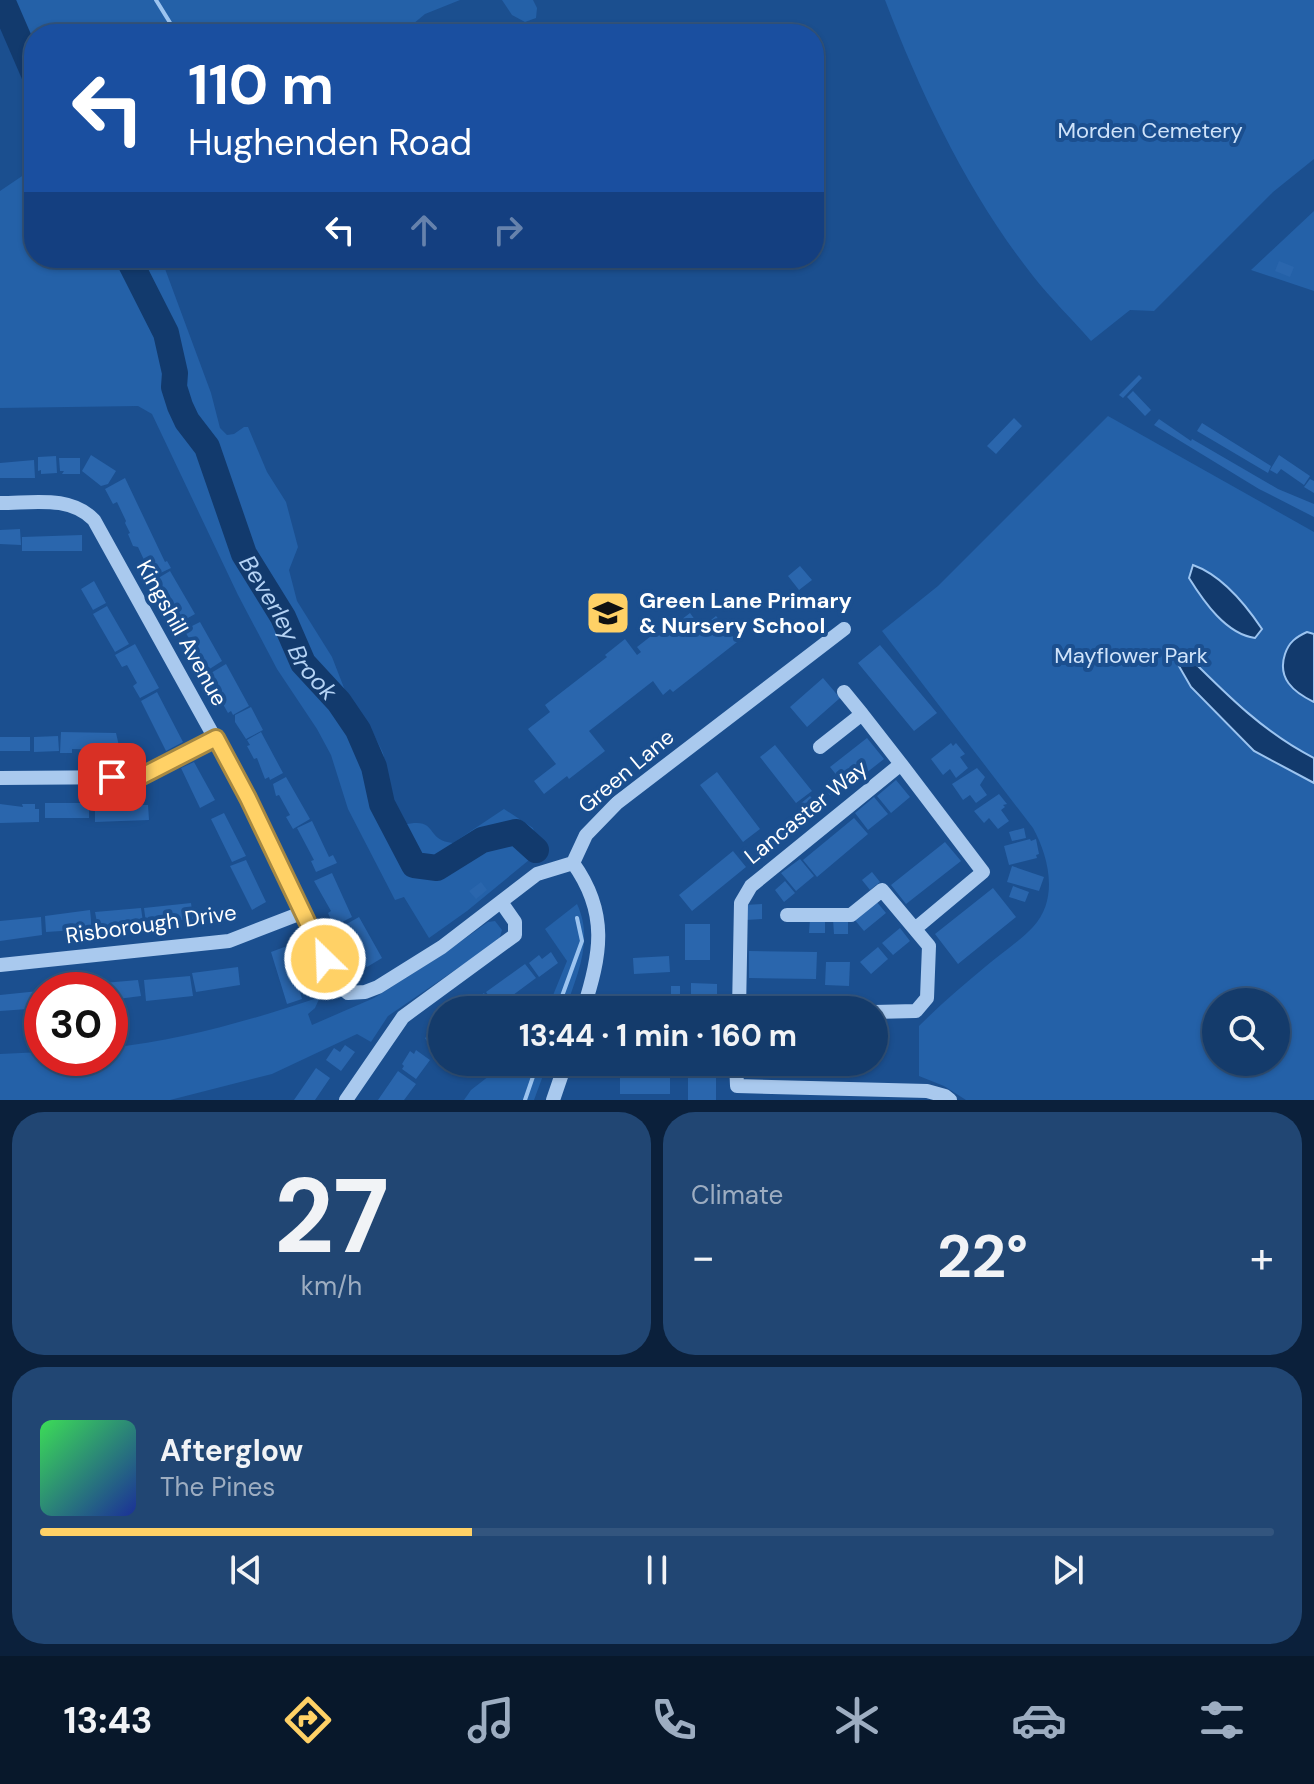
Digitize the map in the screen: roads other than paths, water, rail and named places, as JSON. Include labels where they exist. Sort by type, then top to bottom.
[{"type":"street","name":"Kingshill Avenue","points":[[0,503],[66,503],[86,512],[94,520],[216,738],[336,982],[343,990],[356,994],[378,987],[442,947],[501,902]]},
{"type":"street","name":"Green Lane","points":[[573,863],[586,835],[617,803],[844,629]]},
{"type":"street","name":"Lancaster Way","points":[[739,996],[741,903],[751,886],[901,764],[844,692]]},
{"type":"street","name":"Lancaster Way","points":[[820,747],[862,714]]},
{"type":"street","points":[[0,778],[140,777],[216,738]]},
{"type":"street","points":[[901,764],[983,872],[916,928]]},
{"type":"street","points":[[346,1100],[403,1017],[515,935],[515,922],[501,902],[537,874],[573,863],[586,881],[599,928],[596,969],[587,996]]},
{"type":"street","points":[[787,915],[851,915],[882,890],[929,946],[927,998],[916,1011],[888,1012]]},
{"type":"street","name":"Risborough Drive","points":[[0,965],[229,941],[304,912]]},
{"type":"street","points":[[553,1100],[561,1076]]},
{"type":"street","points":[[737,1093],[945,1096],[950,1100]]},
{"type":"waterway","name":"Beverley Brook","points":[[2,0],[24,51]]},
{"type":"waterway","points":[[156,0],[171,24]]},
{"type":"waterway","name":"Beverley Brook","points":[[133,268],[166,333],[180,406],[187,421],[207,447],[244,554],[283,617],[303,663],[339,702],[358,730],[374,767],[382,804],[414,865],[437,868],[482,840],[516,832],[536,850]]},
{"type":"waterway","name":"Beverley Brook","points":[[562,996],[582,941],[577,918]]},
{"type":"waterway","name":"Beverley Brook","points":[[525,1100],[533,1076]]},
{"type":"place","name":"Green Lane Primary & Nursery School","points":[[608,613]]},
{"type":"park label","name":"Morden Cemetery","points":[[1150,130]]},
{"type":"park label","name":"Mayflower Park","points":[[1131,655]]}]
